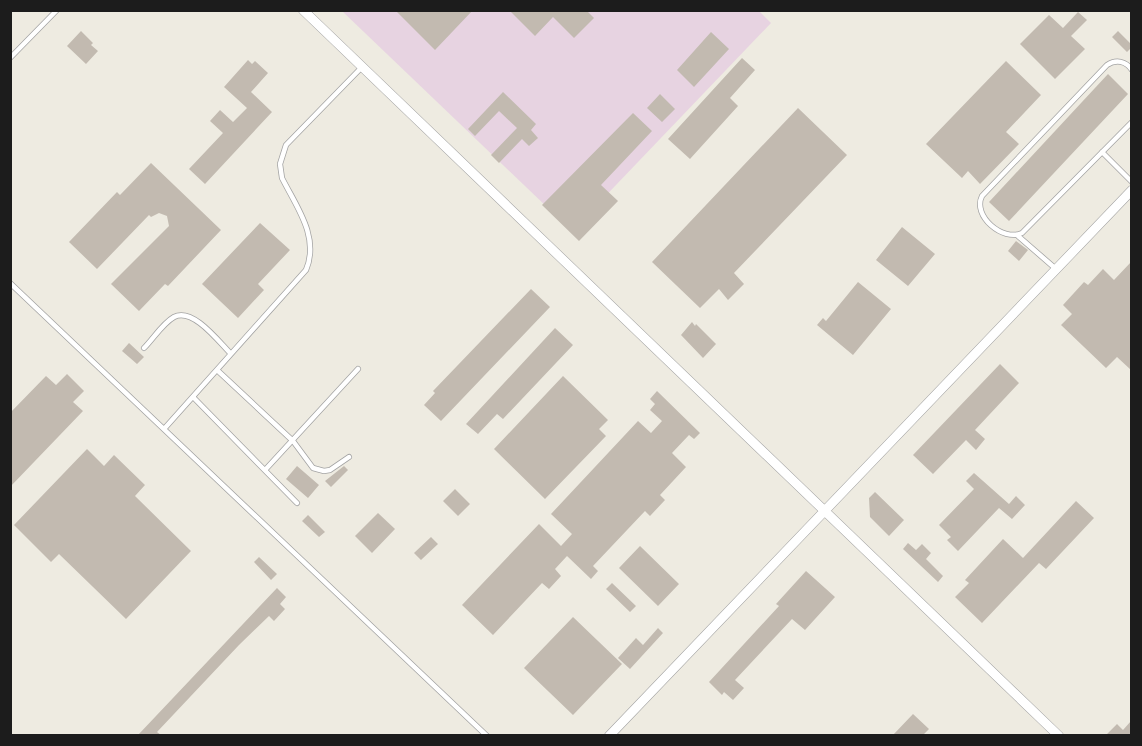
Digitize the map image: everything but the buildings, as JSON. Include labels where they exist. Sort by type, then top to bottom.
[{"type":"street","points":[[303,10],[1059,735]]},
{"type":"street","points":[[609,735],[1131,190]]},
{"type":"lane","points":[[10,58],[57,10]]},
{"type":"lane","points":[[1131,70],[1123,62],[1114,61],[1107,65],[982,196],[979,205],[983,216],[1002,233],[1018,236],[1131,122]]},
{"type":"lane","points":[[164,429],[301,277],[309,262],[312,245],[280,171],[283,151],[290,140],[362,67]]},
{"type":"lane","points":[[1102,152],[1131,182]]},
{"type":"lane","points":[[1018,236],[1056,269]]},
{"type":"lane","points":[[10,283],[487,735]]},
{"type":"lane","points":[[144,348],[172,318],[184,315],[197,320],[231,354]]},
{"type":"lane","points":[[265,470],[358,369]]},
{"type":"lane","points":[[218,370],[293,441],[309,465],[318,471],[330,470],[349,458]]},
{"type":"lane","points":[[193,397],[297,503]]},
{"type":"shaded area","points":[[758,10],[771,23],[572,231],[342,11]]}]
